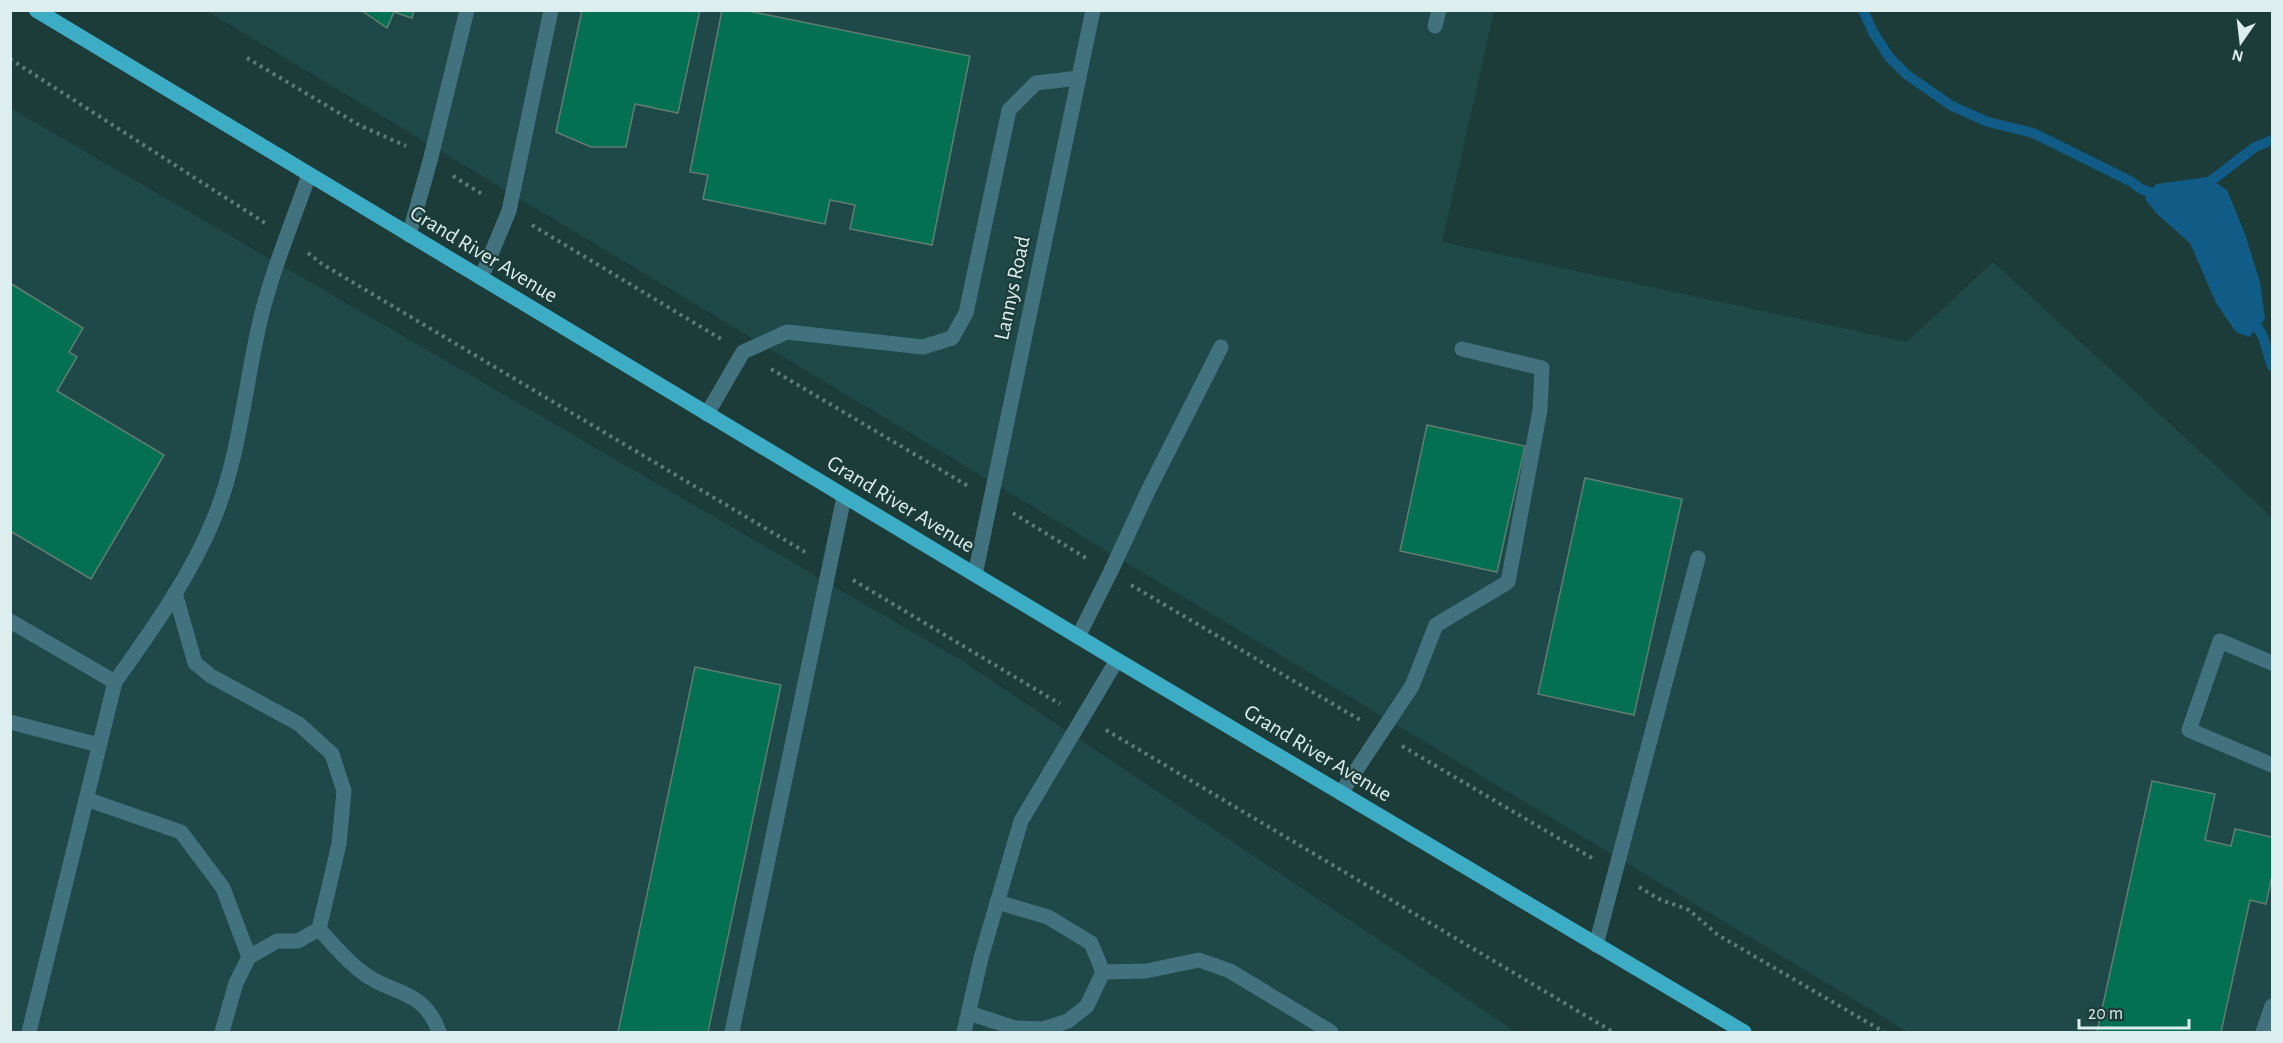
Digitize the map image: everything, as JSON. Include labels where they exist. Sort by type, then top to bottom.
[{"type":"main road","name":"Grand River Avenue","points":[[36,10],[1116,660],[1744,1032]]},
{"type":"street","points":[[409,235],[430,161],[467,10]]},
{"type":"street","points":[[482,278],[509,211],[551,10]]},
{"type":"street","name":"Lannys Road","points":[[975,575],[1093,10]]},
{"type":"street","points":[[1435,26],[1439,10]]},
{"type":"street","points":[[707,414],[743,352],[787,332],[923,347],[952,338],[966,313],[1009,110],[1036,83],[1079,78]]},
{"type":"street","points":[[29,1032],[115,682],[158,622],[197,555],[216,515],[228,474],[260,320],[309,175]]},
{"type":"street","points":[[1078,637],[1221,347]]},
{"type":"street","points":[[1341,793],[1412,686],[1436,625],[1508,582],[1540,410],[1542,368],[1462,349]]},
{"type":"street","points":[[732,1032],[844,497]]},
{"type":"street","points":[[1596,945],[1698,558]]},
{"type":"street","points":[[175,593],[195,663],[212,676],[299,724],[332,754],[344,791],[339,844],[319,929],[298,941],[277,941],[249,957],[236,983],[222,1032]]},
{"type":"street","points":[[10,621],[115,682]]},
{"type":"street","points":[[2272,663],[2220,641],[2189,730],[2272,765]]},
{"type":"street","points":[[964,1032],[981,958],[1021,821],[1116,660]]},
{"type":"street","points":[[10,722],[99,745]]},
{"type":"street","points":[[86,799],[181,832],[223,888],[249,957]]},
{"type":"street","points":[[969,1012],[1015,1028],[1043,1031],[1068,1021],[1087,1006],[1103,972],[1091,943],[1048,917],[997,902]]},
{"type":"street","points":[[319,929],[358,970],[418,1000],[433,1016],[439,1032]]},
{"type":"street","points":[[1103,972],[1146,971],[1199,960],[1230,971],[1331,1032]]},
{"type":"street","points":[[2263,1032],[2272,1005]]},
{"type":"path","points":[[247,58],[359,125],[402,144],[509,211],[991,499],[1110,573],[1659,899],[1689,910],[1718,934],[1884,1032]]},
{"type":"path","points":[[10,59],[287,237],[322,264],[1613,1032]]},
{"type":"shaded area","points":[[207,11],[1494,11],[1442,242],[1907,342],[1993,262],[2272,517],[2272,1032],[1908,1032]]},
{"type":"shaded area","points":[[10,108],[964,662],[1516,1032],[11,1032]]},
{"type":"water","points":[[2207,177],[2227,190],[2245,234],[2260,282],[2265,319],[2249,337],[2236,332],[2216,303],[2190,243],[2157,214],[2145,199],[2156,184]]},
{"type":"building","points":[[361,10],[414,10],[412,18],[394,12],[387,28]]},
{"type":"building","points":[[582,10],[700,10],[678,113],[635,104],[626,147],[591,147],[556,132]]},
{"type":"building","points":[[722,10],[744,10],[970,56],[932,245],[850,229],[855,205],[830,200],[825,224],[703,199],[708,175],[690,172]]},
{"type":"building","points":[[10,283],[83,328],[69,352],[77,357],[57,391],[164,455],[91,579],[10,531]]},
{"type":"building","points":[[1427,425],[1525,446],[1497,572],[1400,551]]},
{"type":"building","points":[[1585,478],[1682,499],[1634,715],[1538,694]]},
{"type":"building","points":[[695,667],[781,685],[708,1032],[618,1032]]},
{"type":"building","points":[[2152,781],[2215,794],[2205,840],[2231,846],[2235,829],[2272,837],[2272,876],[2266,904],[2250,900],[2221,1032],[2097,1032]]},
{"type":"waterway","points":[[1863,10],[1873,32],[1889,57],[1907,75],[1952,106],[1988,122],[2033,133],[2130,181],[2141,189],[2161,196]]},
{"type":"waterway","points":[[2201,184],[2207,184],[2255,147],[2272,140]]},
{"type":"waterway","points":[[2252,317],[2263,337],[2272,366]]}]
